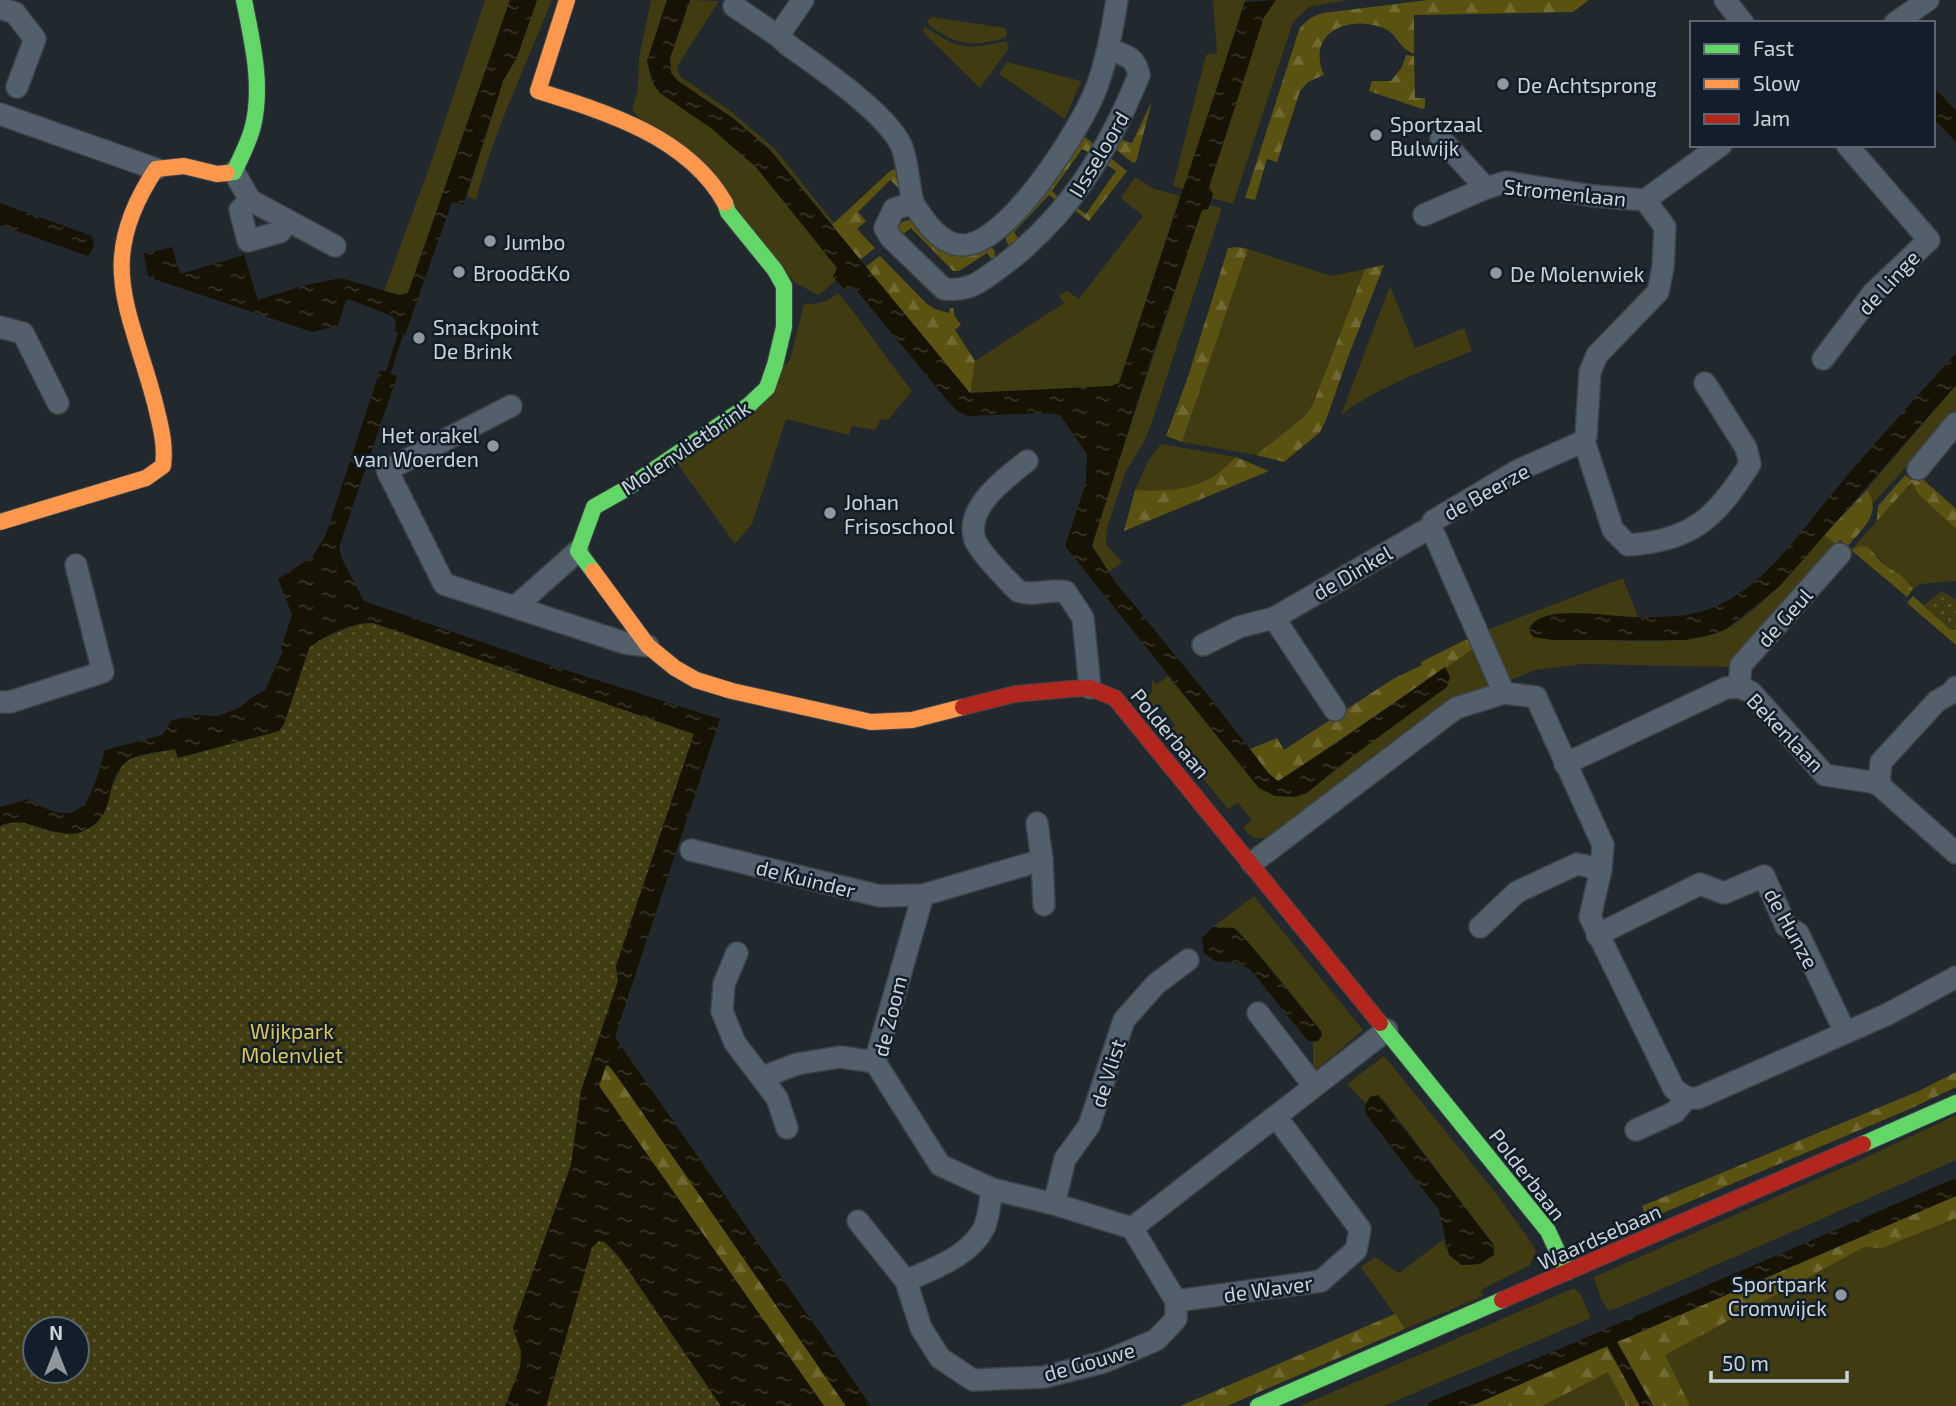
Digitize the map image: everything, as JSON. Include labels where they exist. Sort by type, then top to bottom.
[{"type":"street","points":[[234,173],[253,129],[257,104],[256,61],[244,0]]},
{"type":"street","name":"Molenvlietbrink","points":[[516,606],[578,551],[594,507],[624,490],[749,405],[766,388],[785,327],[784,286],[775,270],[728,212],[726,201],[698,169],[631,122],[538,91],[566,0]]},
{"type":"street","points":[[778,36],[803,0]]},
{"type":"street","name":"IJsseloord","points":[[734,6],[856,96],[895,136],[902,149],[913,203],[931,227],[951,243],[964,245],[982,241],[1020,206],[1048,174],[1076,131],[1095,90],[1109,49],[1117,0]]},
{"type":"street","points":[[1725,0],[1741,21]]},
{"type":"street","points":[[1898,21],[1928,0]]},
{"type":"street","points":[[12,7],[35,39],[18,87]]},
{"type":"street","name":"IJsseloord","points":[[913,203],[894,209],[885,228],[891,238],[944,289],[967,289],[1015,256],[1041,235],[1077,191],[1106,147],[1126,107],[1139,75],[1137,63],[1109,49]]},
{"type":"street","points":[[0,114],[156,169],[184,166],[217,174],[234,173]]},
{"type":"street","name":"Stromenlaan","points":[[1441,139],[1486,188]]},
{"type":"street","name":"Stromenlaan","points":[[1424,215],[1506,182],[1594,196],[1645,200],[1718,147]]},
{"type":"street","name":"de Linge","points":[[1823,359],[1873,293],[1929,240],[1849,147]]},
{"type":"street","points":[[0,522],[146,478],[163,466],[167,448],[124,300],[123,242],[141,190],[156,169]]},
{"type":"street","points":[[234,173],[250,200],[335,246]]},
{"type":"street","points":[[250,200],[240,210],[248,240],[280,232],[287,222]]},
{"type":"street","name":"Stromenlaan","points":[[1584,441],[1590,372],[1597,355],[1658,292],[1663,267],[1665,227],[1645,200]]},
{"type":"street","points":[[992,233],[1015,256]]},
{"type":"street","points":[[0,327],[23,333],[58,403]]},
{"type":"street","points":[[1584,441],[1613,530],[1628,545],[1653,544],[1682,534],[1712,516],[1734,491],[1750,464],[1746,448],[1705,383]]},
{"type":"street","points":[[511,406],[387,470],[444,584],[625,643],[648,646]]},
{"type":"street","points":[[1918,469],[1956,423]]},
{"type":"street","name":"de Beerze","points":[[1504,693],[1431,527],[1433,521],[1517,471],[1584,441]]},
{"type":"street","points":[[578,551],[648,646],[674,668],[696,680],[732,691],[870,722],[912,720],[1015,694],[1090,688],[1083,618],[1066,592],[1055,590],[1027,594],[1018,591],[975,541],[974,528],[982,500],[1027,461]]},
{"type":"street","name":"de Dinkel","points":[[1203,645],[1239,627],[1274,618],[1431,527]]},
{"type":"street","name":"de Geul","points":[[1740,687],[1741,665],[1840,554]]},
{"type":"street","points":[[0,702],[10,702],[103,672],[76,565]]},
{"type":"street","points":[[1274,618],[1335,710]]},
{"type":"street","name":"Bekenlaan","points":[[1565,764],[1726,688],[1740,687],[1751,692],[1825,775],[1879,785],[1956,853]]},
{"type":"street","points":[[1879,785],[1881,762],[1937,701],[1956,687]]},
{"type":"street","name":"Polderbaan","points":[[1090,688],[1115,698],[1252,863],[1548,1231],[1567,1272]]},
{"type":"street","points":[[1252,863],[1456,708],[1504,693],[1536,697],[1603,845],[1601,869],[1590,917],[1674,1089],[1687,1098],[1698,1098],[1888,1014],[1956,977]]},
{"type":"street","points":[[1037,823],[1044,905]]},
{"type":"street","name":"de Kuinder","points":[[691,850],[880,896],[923,895]]},
{"type":"street","points":[[923,895],[1042,860]]},
{"type":"street","points":[[1480,927],[1517,892],[1577,864],[1601,869]]},
{"type":"street","name":"de Hunze","points":[[1597,935],[1700,884],[1724,893],[1764,876],[1786,926],[1798,933],[1845,1032]]},
{"type":"street","name":"de Zoom","points":[[923,895],[875,1062],[940,1165],[992,1189],[1054,1204],[1132,1228]]},
{"type":"street","points":[[737,953],[724,984],[722,1011],[736,1043],[777,1098],[787,1128]]},
{"type":"street","name":"de Vlist","points":[[1054,1204],[1065,1159],[1089,1126],[1124,1020],[1156,984],[1188,960]]},
{"type":"street","points":[[1258,1013],[1314,1086]]},
{"type":"street","points":[[1176,1301],[1132,1228],[1387,1030]]},
{"type":"street","points":[[763,1077],[797,1064],[840,1057],[875,1062]]},
{"type":"street","points":[[1636,1130],[1675,1112],[1687,1098]]},
{"type":"street","name":"Waardsebaan","points":[[1258,1406],[1956,1103]]},
{"type":"street","name":"de Waver","points":[[1176,1301],[1321,1281],[1356,1250],[1360,1229],[1277,1118]]},
{"type":"street","points":[[906,1281],[949,1261],[968,1248],[985,1227],[992,1189]]},
{"type":"street","name":"de Gouwe","points":[[858,1221],[906,1281],[921,1328],[940,1359],[973,1380],[1044,1377],[1104,1362],[1156,1340],[1177,1319],[1176,1301]]},
{"type":"green space","points":[[485,0],[510,0],[408,293],[399,295],[384,291],[433,157]]},
{"type":"green space","points":[[537,0],[552,0],[501,123],[476,200],[467,196],[503,81],[517,57]]},
{"type":"green space","points":[[651,0],[667,0],[647,61],[651,80],[660,93],[711,128],[756,167],[838,268],[833,277],[836,280],[819,295],[795,283],[632,110],[638,90],[639,58]]},
{"type":"green space","points":[[690,0],[719,1],[678,65],[677,70],[681,77],[729,110],[775,149],[834,223],[832,225],[770,150],[734,119],[678,81],[671,73],[670,58]]},
{"type":"green space","points":[[1213,0],[1245,0],[1184,189],[1173,186],[1206,55],[1217,53]]},
{"type":"green space","points":[[1276,0],[1348,0],[1309,7],[1293,22],[1233,204],[1212,198],[1209,187],[1264,17]]},
{"type":"green space","points":[[1428,0],[1589,0],[1573,12],[1414,15],[1414,54],[1381,27],[1355,24],[1333,31],[1320,49],[1324,75],[1308,82],[1300,91],[1277,162],[1267,159],[1255,200],[1245,198],[1299,30],[1304,24],[1323,13]]},
{"type":"green space","points":[[932,17],[1005,28],[1007,33],[1006,37],[988,42],[963,42],[947,37],[932,27],[927,21]]},
{"type":"green space","points":[[924,27],[959,45],[982,46],[1006,41],[1009,48],[980,88],[923,32]]},
{"type":"green space","points":[[1406,55],[1414,56],[1415,98],[1425,98],[1425,108],[1422,109],[1369,91],[1372,81],[1391,81],[1402,67]]},
{"type":"green space","points":[[1007,62],[1081,81],[1065,119],[999,74]]},
{"type":"green space","points":[[1152,101],[1136,162],[1133,163],[1113,147],[1119,139],[1132,143]]},
{"type":"green space","points":[[1082,135],[1099,148],[1094,155],[1082,149],[1052,191],[1061,199],[1058,202],[1049,195],[1014,232],[1020,241],[1010,247],[1006,234]]},
{"type":"green space","points":[[1108,156],[1127,171],[1089,221],[1074,210],[1076,207],[1086,214],[1116,171],[1106,164]]},
{"type":"green space","points":[[895,169],[899,170],[903,192],[890,180],[858,212],[866,221],[857,229],[875,248],[860,260],[832,225]]},
{"type":"green space","points":[[1135,177],[1152,188],[1180,196],[1119,383],[1111,386],[970,393],[975,361],[1064,303],[1059,296],[1067,291],[1079,299],[1143,216],[1121,198]]},
{"type":"green space","points":[[1209,205],[1221,208],[1221,211],[1151,425],[1126,471],[1107,528],[1106,544],[1122,562],[1109,572],[1092,546],[1094,537],[1202,209],[1208,209]]},
{"type":"green space","points":[[912,220],[992,248],[995,251],[994,263],[987,253],[959,271],[953,271],[911,228],[901,236],[898,230],[900,225]]},
{"type":"green space","points":[[1228,248],[1248,249],[1182,442],[1166,436],[1188,377]]},
{"type":"green space","points":[[1248,249],[1331,276],[1365,269],[1313,404],[1304,417],[1256,455],[1182,442]]},
{"type":"green space","points":[[880,256],[927,304],[949,313],[950,308],[954,309],[954,315],[961,325],[955,330],[975,361],[970,393],[865,267]]},
{"type":"green space","points":[[1384,265],[1320,432],[1284,462],[1256,455],[1304,417],[1313,404],[1365,269]]},
{"type":"green space","points":[[1390,286],[1415,348],[1464,328],[1472,351],[1387,387],[1341,415]]},
{"type":"green space","points":[[838,293],[912,391],[888,420],[881,419],[875,430],[852,426],[849,435],[786,419],[752,524],[735,544],[677,463],[790,360],[804,304],[822,302]]},
{"type":"green space","points":[[1956,385],[1956,412],[1873,503],[1866,490]]},
{"type":"green space","points":[[1161,444],[1236,457],[1214,476],[1193,486],[1135,490],[1148,461]]},
{"type":"green space","points":[[1236,457],[1269,471],[1124,531],[1135,490],[1193,486],[1214,476]]},
{"type":"green space","points":[[1917,474],[1956,509],[1956,529],[1918,494],[1912,482],[1877,521],[1878,506],[1905,475],[1912,480]]},
{"type":"green space","points":[[1912,482],[1918,494],[1956,529],[1956,581],[1920,584],[1913,589],[1902,576],[1883,564],[1878,557],[1855,548],[1851,550]]},
{"type":"green space","points":[[1867,490],[1873,506],[1869,520],[1847,547],[1840,540],[1836,544],[1824,535]]},
{"type":"green space","points":[[1824,535],[1836,544],[1759,631],[1733,667],[1582,664],[1535,670],[1509,681],[1487,630],[1623,578],[1638,617],[1563,614],[1553,640],[1668,641],[1712,635],[1728,628],[1755,608]]},
{"type":"green space","points":[[1860,546],[1868,547],[1883,564],[1902,576],[1913,589],[1907,597],[1851,550]]},
{"type":"green space","points":[[1942,591],[1956,600],[1956,630],[1951,629],[1923,606]]},
{"type":"green space","points":[[1913,596],[1950,629],[1956,630],[1956,645],[1907,603]]},
{"type":"green space","name":"Wijkpark Molenvliet","points":[[362,622],[373,623],[694,734],[616,966],[618,981],[581,1091],[571,1165],[513,1328],[521,1351],[554,1379],[592,1247],[599,1241],[605,1242],[620,1258],[721,1406],[546,1406],[550,1391],[516,1381],[505,1406],[0,1406],[0,826],[19,821],[52,832],[114,783],[124,762],[135,757],[176,749],[177,758],[284,724],[309,648],[315,642]]},
{"type":"green space","points":[[1467,639],[1473,649],[1281,780],[1278,781],[1269,774],[1250,749],[1277,738],[1284,750],[1393,679],[1422,665],[1421,662]]},
{"type":"green space","points":[[1473,649],[1488,684],[1488,691],[1265,838],[1255,838],[1248,833],[1243,827],[1252,820],[1238,803],[1228,809],[1167,734],[1175,725],[1159,704],[1149,711],[1143,704],[1152,692],[1152,679],[1156,685],[1168,676],[1259,788],[1277,795],[1294,796],[1307,793],[1450,678],[1445,667]]},
{"type":"green space","points":[[1254,896],[1363,1030],[1313,1073],[1313,1042],[1318,1041],[1322,1035],[1321,1031],[1237,930],[1213,927]]},
{"type":"green space","points":[[1384,1056],[1495,1192],[1536,1251],[1530,1265],[1481,1290],[1483,1296],[1405,1329],[1361,1267],[1375,1257],[1399,1273],[1444,1239],[1445,1247],[1462,1265],[1480,1264],[1495,1250],[1383,1099],[1370,1097],[1366,1104],[1347,1084]]},
{"type":"green space","points":[[606,1065],[617,1076],[846,1406],[824,1406],[599,1086]]},
{"type":"green space","points":[[1956,1072],[1956,1087],[1646,1220],[1642,1206],[1919,1091]]},
{"type":"green space","points":[[1956,1115],[1956,1160],[1618,1308],[1609,1311],[1601,1299],[1594,1277]]},
{"type":"green space","name":"Sportpark Cromwijck","points":[[1956,1196],[1956,1406],[1653,1406],[1651,1327]]},
{"type":"green space","points":[[1956,1196],[1956,1218],[1882,1248],[1864,1247],[1665,1355],[1690,1406],[1653,1406],[1617,1342]]},
{"type":"green space","points":[[1574,1288],[1581,1295],[1591,1318],[1384,1406],[1300,1406]]},
{"type":"green space","points":[[1395,1314],[1405,1329],[1227,1406],[1180,1406]]},
{"type":"green space","points":[[1608,1346],[1640,1406],[1471,1406]]},
{"type":"green space","points":[[1608,1346],[1640,1406],[1626,1406],[1608,1372],[1542,1406],[1471,1406]]},
{"type":"water","points":[[510,0],[537,0],[517,57],[503,81],[463,205],[452,202],[405,335],[395,331],[396,322],[392,316],[351,300],[346,300],[338,326],[312,332],[148,277],[144,254],[172,247],[180,274],[244,255],[258,300],[302,286],[341,278],[399,295],[408,293]]},
{"type":"water","points":[[667,0],[690,0],[670,58],[671,73],[678,81],[734,119],[770,150],[970,393],[1111,386],[1119,383],[1245,2],[1276,0],[1264,17],[1209,187],[1213,194],[1208,209],[1202,210],[1151,359],[1092,546],[1116,583],[1269,774],[1278,781],[1445,667],[1450,677],[1447,687],[1343,763],[1307,793],[1295,797],[1275,796],[1259,788],[1065,546],[1086,483],[1087,454],[1060,415],[1047,413],[968,416],[957,411],[853,286],[844,289],[833,277],[837,268],[756,167],[711,128],[660,93],[654,85],[647,61]]},
{"type":"water","points":[[1935,88],[1956,111],[1956,142],[1935,120]]},
{"type":"water","points":[[0,203],[92,236],[94,247],[88,256],[0,225]]},
{"type":"water","points":[[1956,353],[1956,385],[1779,587],[1726,629],[1685,640],[1553,640],[1533,637],[1529,631],[1534,622],[1557,614],[1640,617],[1681,615],[1710,609],[1739,594],[1785,552],[1866,454]]},
{"type":"water","points":[[380,370],[397,376],[339,547],[342,559],[364,601],[531,659],[720,719],[616,1039],[871,1406],[846,1406],[617,1076],[606,1065],[599,1086],[824,1406],[721,1406],[620,1258],[605,1242],[599,1241],[592,1247],[546,1406],[505,1406],[520,1368],[521,1351],[513,1328],[571,1165],[581,1091],[618,981],[616,966],[694,734],[373,623],[365,623],[339,630],[309,648],[284,724],[279,731],[178,758],[175,749],[148,753],[129,760],[118,772],[102,817],[84,831],[62,833],[20,823],[0,826],[0,807],[29,799],[63,813],[74,811],[83,805],[90,795],[105,750],[162,735],[172,720],[197,715],[218,716],[241,707],[265,690],[283,651],[281,648],[292,615],[278,579],[312,557],[325,537]]},
{"type":"water","points":[[1213,927],[1234,928],[1247,941],[1321,1031],[1322,1035],[1318,1041],[1308,1041],[1250,969],[1235,963],[1215,961],[1204,953],[1202,938]]},
{"type":"water","points":[[1378,1095],[1493,1244],[1494,1255],[1480,1264],[1462,1265],[1449,1255],[1439,1210],[1366,1114],[1365,1106],[1370,1097]]},
{"type":"water","points":[[1956,1178],[1956,1196],[1617,1342],[1653,1406],[1640,1406],[1607,1346],[1471,1406],[1420,1406],[1564,1347]]},
{"type":"waterway","points":[[388,373],[401,333]]},
{"type":"traffic: fast","points":[[227,173],[234,172],[242,155],[256,110],[257,78],[244,0]]},
{"type":"traffic: fast","points":[[593,571],[578,551],[594,507],[624,490],[749,405],[767,388],[784,327],[784,286],[775,270],[728,212],[725,203]]},
{"type":"traffic: fast","points":[[1380,1023],[1548,1231],[1567,1272]]},
{"type":"traffic: fast","points":[[1863,1144],[1956,1103]]},
{"type":"traffic: fast","points":[[1258,1406],[1502,1300]]},
{"type":"traffic: slow","points":[[567,0],[538,91],[617,118],[668,144],[709,180],[725,203]]},
{"type":"traffic: slow","points":[[0,522],[146,478],[163,466],[161,426],[128,312],[123,285],[122,259],[126,231],[137,202],[156,169],[184,166],[217,174],[227,173]]},
{"type":"traffic: slow","points":[[593,571],[648,646],[675,668],[696,680],[732,691],[871,722],[912,720],[963,707]]},
{"type":"traffic: jam","points":[[963,707],[1015,694],[1070,689],[1090,688],[1115,698],[1380,1023]]},
{"type":"traffic: jam","points":[[1502,1300],[1863,1144]]},
{"type":"place","name":"De Achtsprong","points":[[1503,84]]},
{"type":"place","name":"Sportzaal Bulwijk","points":[[1376,135]]},
{"type":"place","name":"Jumbo","points":[[490,241]]},
{"type":"place","name":"Brood&Ko","points":[[459,272]]},
{"type":"place","name":"De Molenwiek","points":[[1496,273]]},
{"type":"place","name":"Snackpoint De Brink","points":[[419,338]]},
{"type":"place","name":"Het orakel van Woerden","points":[[493,446]]},
{"type":"place","name":"Johan Frisoschool","points":[[830,513]]},
{"type":"place","name":"Sportpark Cromwijck","points":[[1841,1295]]}]
